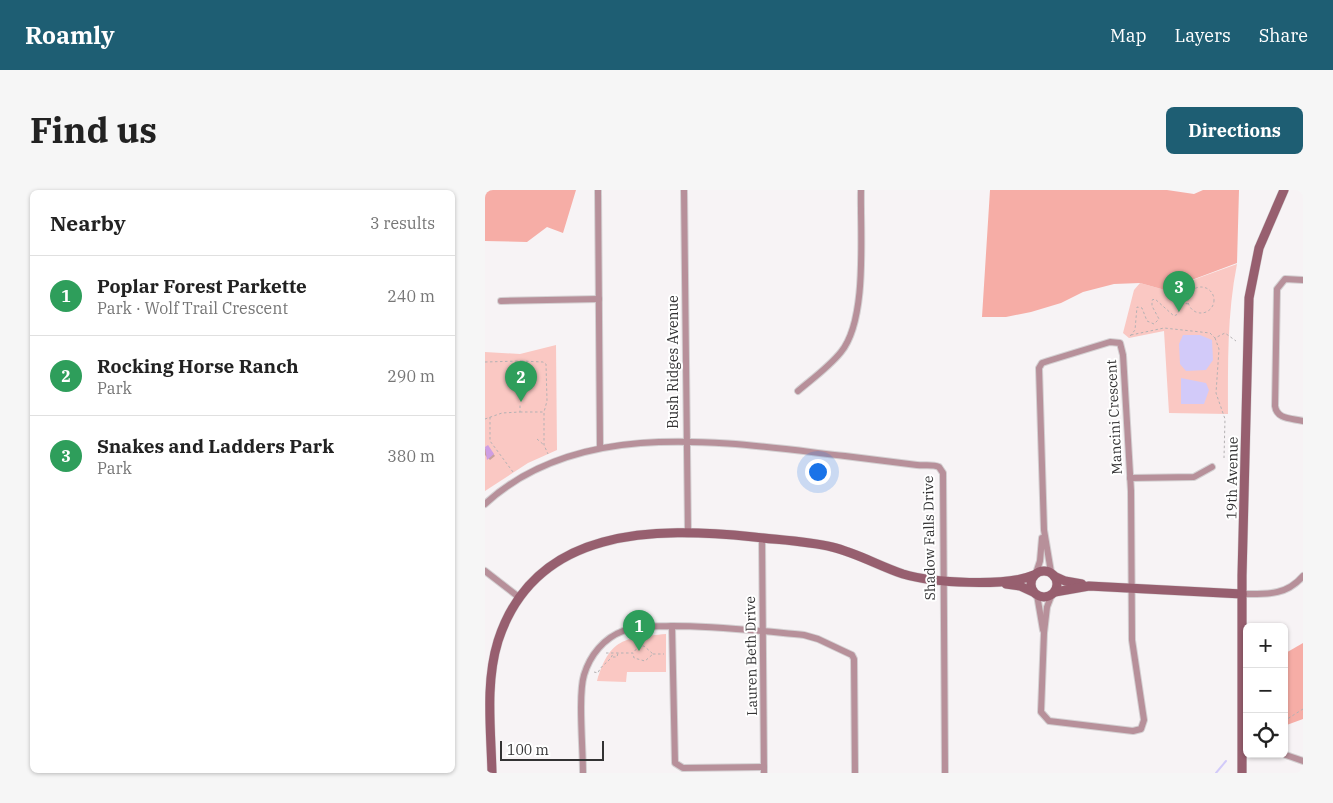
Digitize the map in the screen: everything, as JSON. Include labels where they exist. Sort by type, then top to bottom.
[{"type":"street","points":[[598,190],[601,447]]},
{"type":"street","name":"Bush Ridges Avenue","points":[[684,190],[688,534]]},
{"type":"street","points":[[798,391],[841,352],[857,316],[861,190]]},
{"type":"street","name":"19th Avenue","points":[[1242,773],[1242,594],[1249,298],[1261,241],[1284,190]]},
{"type":"street","points":[[1303,280],[1291,277],[1285,279],[1277,289],[1275,406],[1276,411],[1281,416],[1303,421]]},
{"type":"street","points":[[501,301],[599,299]]},
{"type":"street","name":"Mancini Crescent","points":[[1035,574],[1040,561],[1044,530],[1039,368],[1042,363],[1110,342],[1120,343],[1123,355],[1131,478],[1132,651],[1144,707],[1144,725],[1141,729],[1133,731],[1049,721],[1043,718],[1041,712],[1044,633]]},
{"type":"street","name":"Shadow Falls Drive","points":[[485,504],[508,486],[540,468],[601,447],[687,443],[756,446],[939,468],[943,473],[945,773]]},
{"type":"street","points":[[1131,478],[1195,478],[1212,467]]},
{"type":"street","name":"Mancini Crescent","points":[[1044,530],[1053,574]]},
{"type":"street","points":[[491,773],[492,668],[501,632],[520,598],[552,566],[594,543],[628,535],[688,534],[762,538],[833,548],[904,574],[943,581],[1001,582],[1020,580],[1045,570],[1065,581],[1089,586],[1242,594],[1282,592],[1294,585],[1303,576]]},
{"type":"street","name":"Lauren Beth Drive","points":[[762,538],[764,770]]},
{"type":"street","points":[[485,571],[520,598]]},
{"type":"street","points":[[1035,574],[1030,584],[1035,594],[1044,633]]},
{"type":"street","points":[[1044,633],[1047,606],[1057,583],[1053,574]]},
{"type":"street","points":[[1001,582],[1044,597],[1054,593],[1089,586]]},
{"type":"street","points":[[583,773],[582,684],[590,660],[601,645],[625,630],[643,626],[716,626],[818,639],[852,655],[854,660],[855,773]]},
{"type":"street","points":[[672,626],[675,763],[683,768],[764,770]]},
{"type":"street","points":[[1288,756],[1303,761]]},
{"type":"path","points":[[1189,304],[1190,294],[1197,288],[1206,289],[1213,295],[1213,304],[1208,312],[1199,313],[1189,304],[1182,303],[1179,306],[1178,314],[1174,316],[1155,299],[1152,300],[1152,306],[1159,319],[1154,324],[1147,321],[1142,308],[1137,307],[1135,330],[1130,336],[1164,328],[1210,333],[1215,338],[1219,349],[1216,393],[1225,419],[1224,458]]},
{"type":"path","points":[[1215,338],[1225,333],[1236,341]]},
{"type":"path","points":[[485,362],[543,362],[546,364],[547,401],[544,412],[544,445],[548,454]]},
{"type":"path","points":[[521,362],[522,370]]},
{"type":"path","points":[[520,412],[521,404]]},
{"type":"path","points":[[485,419],[502,413],[544,412]]},
{"type":"path","points":[[490,417],[490,441],[513,472]]},
{"type":"path","points":[[537,439],[544,445]]},
{"type":"path","points":[[633,653],[638,647],[644,646],[653,654]]},
{"type":"path","points":[[606,652],[633,653]]},
{"type":"path","points":[[612,657],[613,653]]},
{"type":"path","points":[[594,672],[598,673],[600,666],[612,657],[617,657],[618,653]]},
{"type":"path","points":[[633,653],[634,658],[645,661],[653,654],[664,654]]},
{"type":"path","points":[[1288,718],[1303,709]]},
{"type":"shaded area","points":[[485,190],[576,190],[563,233],[547,227],[527,242],[485,241]]},
{"type":"shaded area","points":[[990,190],[1167,190],[1194,194],[1203,190],[1239,190],[1237,263],[1165,290],[1140,283],[1114,284],[1083,292],[1061,303],[1031,312],[1006,317],[982,317]]},
{"type":"shaded area","points":[[1237,264],[1230,320],[1228,414],[1169,413],[1164,331],[1129,338],[1123,333],[1134,290],[1140,283],[1165,290]]},
{"type":"shaded area","points":[[1183,335],[1200,335],[1212,340],[1213,360],[1206,370],[1186,371],[1180,364],[1179,344]]},
{"type":"shaded area","points":[[556,345],[557,450],[528,463],[485,491],[485,352],[520,354]]},
{"type":"shaded area","points":[[1181,378],[1206,383],[1209,390],[1204,404],[1181,404]]},
{"type":"shaded area","points":[[666,634],[666,672],[627,672],[626,682],[597,681],[607,656],[613,648],[629,639]]},
{"type":"shaded area","points":[[1303,643],[1303,719],[1288,725],[1288,668],[1288,652]]},
{"type":"building","points":[[488,445],[494,454],[487,460],[485,447]]},
{"type":"waterway","points":[[1216,773],[1226,761]]},
{"type":"place","name":"Snakes and Ladders Park","points":[[1179,312]]},
{"type":"place","name":"Rocking Horse Ranch","points":[[521,402]]},
{"type":"place","name":"Poplar Forest Parkette","points":[[639,651]]}]
